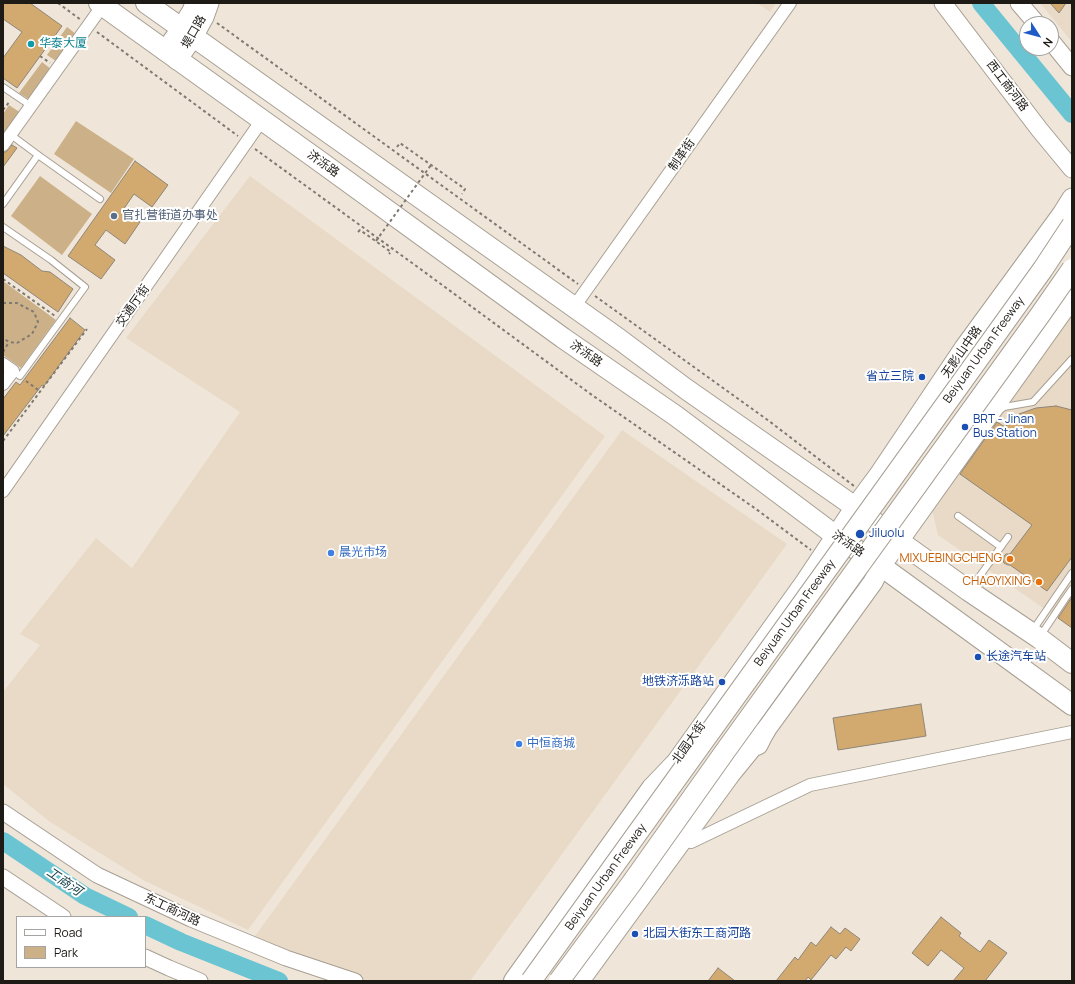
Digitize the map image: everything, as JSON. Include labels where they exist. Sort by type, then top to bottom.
[{"type":"highway","points":[[146,3],[619,339],[686,389],[860,500],[899,541],[969,591],[1035,635],[1072,663]]},
{"type":"highway","name":"济泺路","points":[[101,4],[563,338],[676,416],[836,536],[881,566],[1072,705]]},
{"type":"highway","name":"Beiyuan Urban Freeway","points":[[531,981],[1043,270],[1072,226]]},
{"type":"highway","name":"Beiyuan Urban Freeway","points":[[559,981],[631,884],[1072,269]]},
{"type":"highway","points":[[579,981],[733,765],[765,732]]},
{"type":"highway","points":[[514,981],[652,788],[674,766]]},
{"type":"main road","name":"西工商河路","points":[[943,3],[1039,129],[1072,169]]},
{"type":"main road","points":[[1019,3],[1030,16]]},
{"type":"main road","name":"堤口路","points":[[171,55],[203,7]]},
{"type":"main road","points":[[1059,51],[1072,67]]},
{"type":"main road","name":"无影山中路","points":[[860,500],[878,476],[964,348],[1062,214],[1072,198]]},
{"type":"main road","points":[[591,981],[746,766],[765,732],[873,582],[881,566],[1072,298]]},
{"type":"main road","name":"北园大街","points":[[527,981],[661,793],[674,766],[860,500]]},
{"type":"main road","points":[[573,981],[733,765],[866,573],[881,566]]},
{"type":"street","name":"制革街","points":[[574,307],[790,3]]},
{"type":"street","points":[[3,145],[88,25],[101,4]]},
{"type":"street","name":"交通厅街","points":[[3,491],[262,120]]},
{"type":"street","points":[[3,384],[12,370]]},
{"type":"street","points":[[692,842],[810,785],[1072,732]]},
{"type":"street","name":"东工商河路","points":[[3,812],[97,875],[191,919],[286,958],[355,981]]},
{"type":"street","points":[[3,877],[62,916]]},
{"type":"street","points":[[146,957],[200,981]]},
{"type":"lane","points":[[3,87],[31,106]]},
{"type":"lane","points":[[11,135],[100,199]]},
{"type":"lane","points":[[3,204],[38,155]]},
{"type":"lane","points":[[3,227],[51,260],[85,287],[60,320],[12,370]]},
{"type":"lane","points":[[984,422],[1004,407],[1033,402],[1072,359]]},
{"type":"lane","points":[[958,516],[1001,547]]},
{"type":"lane","points":[[969,591],[1008,537]]},
{"type":"lane","points":[[1035,635],[1072,574]]},
{"type":"lane","points":[[1035,635],[1072,589]]},
{"type":"path","points":[[58,3],[592,395],[756,509],[821,557]]},
{"type":"path","points":[[203,7],[586,290],[769,422],[860,500]]},
{"type":"path","points":[[3,110],[14,95]]},
{"type":"path","points":[[397,147],[400,143],[465,189],[462,194]]},
{"type":"path","points":[[376,242],[431,165]]},
{"type":"path","points":[[358,232],[360,230],[391,252],[389,254]]},
{"type":"path","points":[[3,279],[60,320]]},
{"type":"path","points":[[3,303],[17,303],[34,312],[38,322],[32,334],[17,343],[9,342],[3,338]]},
{"type":"path","points":[[3,441],[87,329]]},
{"type":"path","points":[[3,352],[9,342]]},
{"type":"path","points":[[12,370],[41,392]]},
{"type":"shaded area","points":[[757,3],[776,3],[770,12]]},
{"type":"shaded area","points":[[1040,3],[1072,3],[1072,42],[1059,26],[1059,16],[1051,16]]},
{"type":"shaded area","name":"晨光市场","points":[[250,176],[605,436],[248,930],[145,881],[50,822],[3,784],[3,692],[40,645],[20,634],[96,538],[132,568],[240,412],[126,338]]},
{"type":"shaded area","points":[[1072,311],[1072,628],[938,535],[932,510]]},
{"type":"shaded area","name":"中恒商城","points":[[622,430],[787,544],[470,981],[354,981],[250,943]]},
{"type":"green space","points":[[67,27],[76,34],[56,61],[47,55]]},
{"type":"green space","points":[[42,62],[51,69],[30,100],[19,93]]},
{"type":"green space","points":[[9,105],[21,113],[3,139],[3,114]]},
{"type":"green space","points":[[76,121],[134,159],[111,193],[54,154]]},
{"type":"green space","points":[[40,176],[92,214],[62,255],[11,216]]},
{"type":"green space","points":[[3,281],[56,320],[21,368],[3,355]]},
{"type":"building","name":"华泰大厦","points":[[3,3],[30,3],[62,26],[17,88],[3,78],[3,58],[22,32],[3,19]]},
{"type":"building","points":[[1050,3],[1066,3],[1059,13]]},
{"type":"building","points":[[12,145],[17,148],[3,167],[3,152],[6,152]]},
{"type":"building","name":"官扎营街道办事处","points":[[135,161],[168,185],[152,207],[134,194],[123,210],[140,222],[125,244],[106,230],[95,245],[115,260],[101,279],[68,256]]},
{"type":"building","points":[[3,246],[21,255],[42,271],[50,272],[73,289],[58,312],[3,273]]},
{"type":"building","points":[[70,318],[85,330],[44,386],[42,385],[3,436],[3,399],[16,382],[20,385]]},
{"type":"building","points":[[1056,406],[1072,410],[1072,557],[1047,591],[1010,565],[1004,563],[1003,560],[1004,556],[1006,554],[1010,554],[1032,525],[960,474],[997,422],[1005,427],[1019,414],[1036,408]]},
{"type":"building","points":[[1072,597],[1072,628],[1058,618]]},
{"type":"building","points":[[921,704],[926,736],[838,750],[833,718]]},
{"type":"building","points":[[941,917],[961,933],[959,936],[980,952],[989,940],[1007,953],[985,981],[953,981],[964,968],[941,950],[928,966],[912,953]]},
{"type":"building","points":[[831,927],[840,934],[845,928],[860,939],[851,951],[846,947],[836,959],[831,955],[811,980],[808,977],[805,981],[776,981],[795,957],[798,960],[811,942],[816,946]]},
{"type":"building","points":[[718,968],[735,981],[708,981]]},
{"type":"waterway","name":"工商河","points":[[981,3],[1072,114]]},
{"type":"waterway","name":"工商河","points":[[3,841],[85,896],[127,916]]},
{"type":"waterway","name":"工商河","points":[[146,925],[181,942],[279,981]]},
{"type":"place","name":"华泰大厦","points":[[31,44]]},
{"type":"place","name":"官扎营街道办事处","points":[[114,216]]},
{"type":"place","name":"省立三院","points":[[922,377]]},
{"type":"place","name":"BRT - Jinan Bus Station","points":[[965,427]]},
{"type":"place","name":"Jiluolu","points":[[860,534]]},
{"type":"place","name":"晨光市场","points":[[331,553]]},
{"type":"place","name":"MIXUEBINGCHENG","points":[[1010,559]]},
{"type":"place","name":"CHAOYIXING","points":[[1039,582]]},
{"type":"place","name":"长途汽车站","points":[[978,657]]},
{"type":"place","name":"地铁济泺路站","points":[[722,682]]},
{"type":"place","name":"中恒商城","points":[[519,744]]},
{"type":"place","name":"北园大街东工商河路","points":[[635,934]]}]
